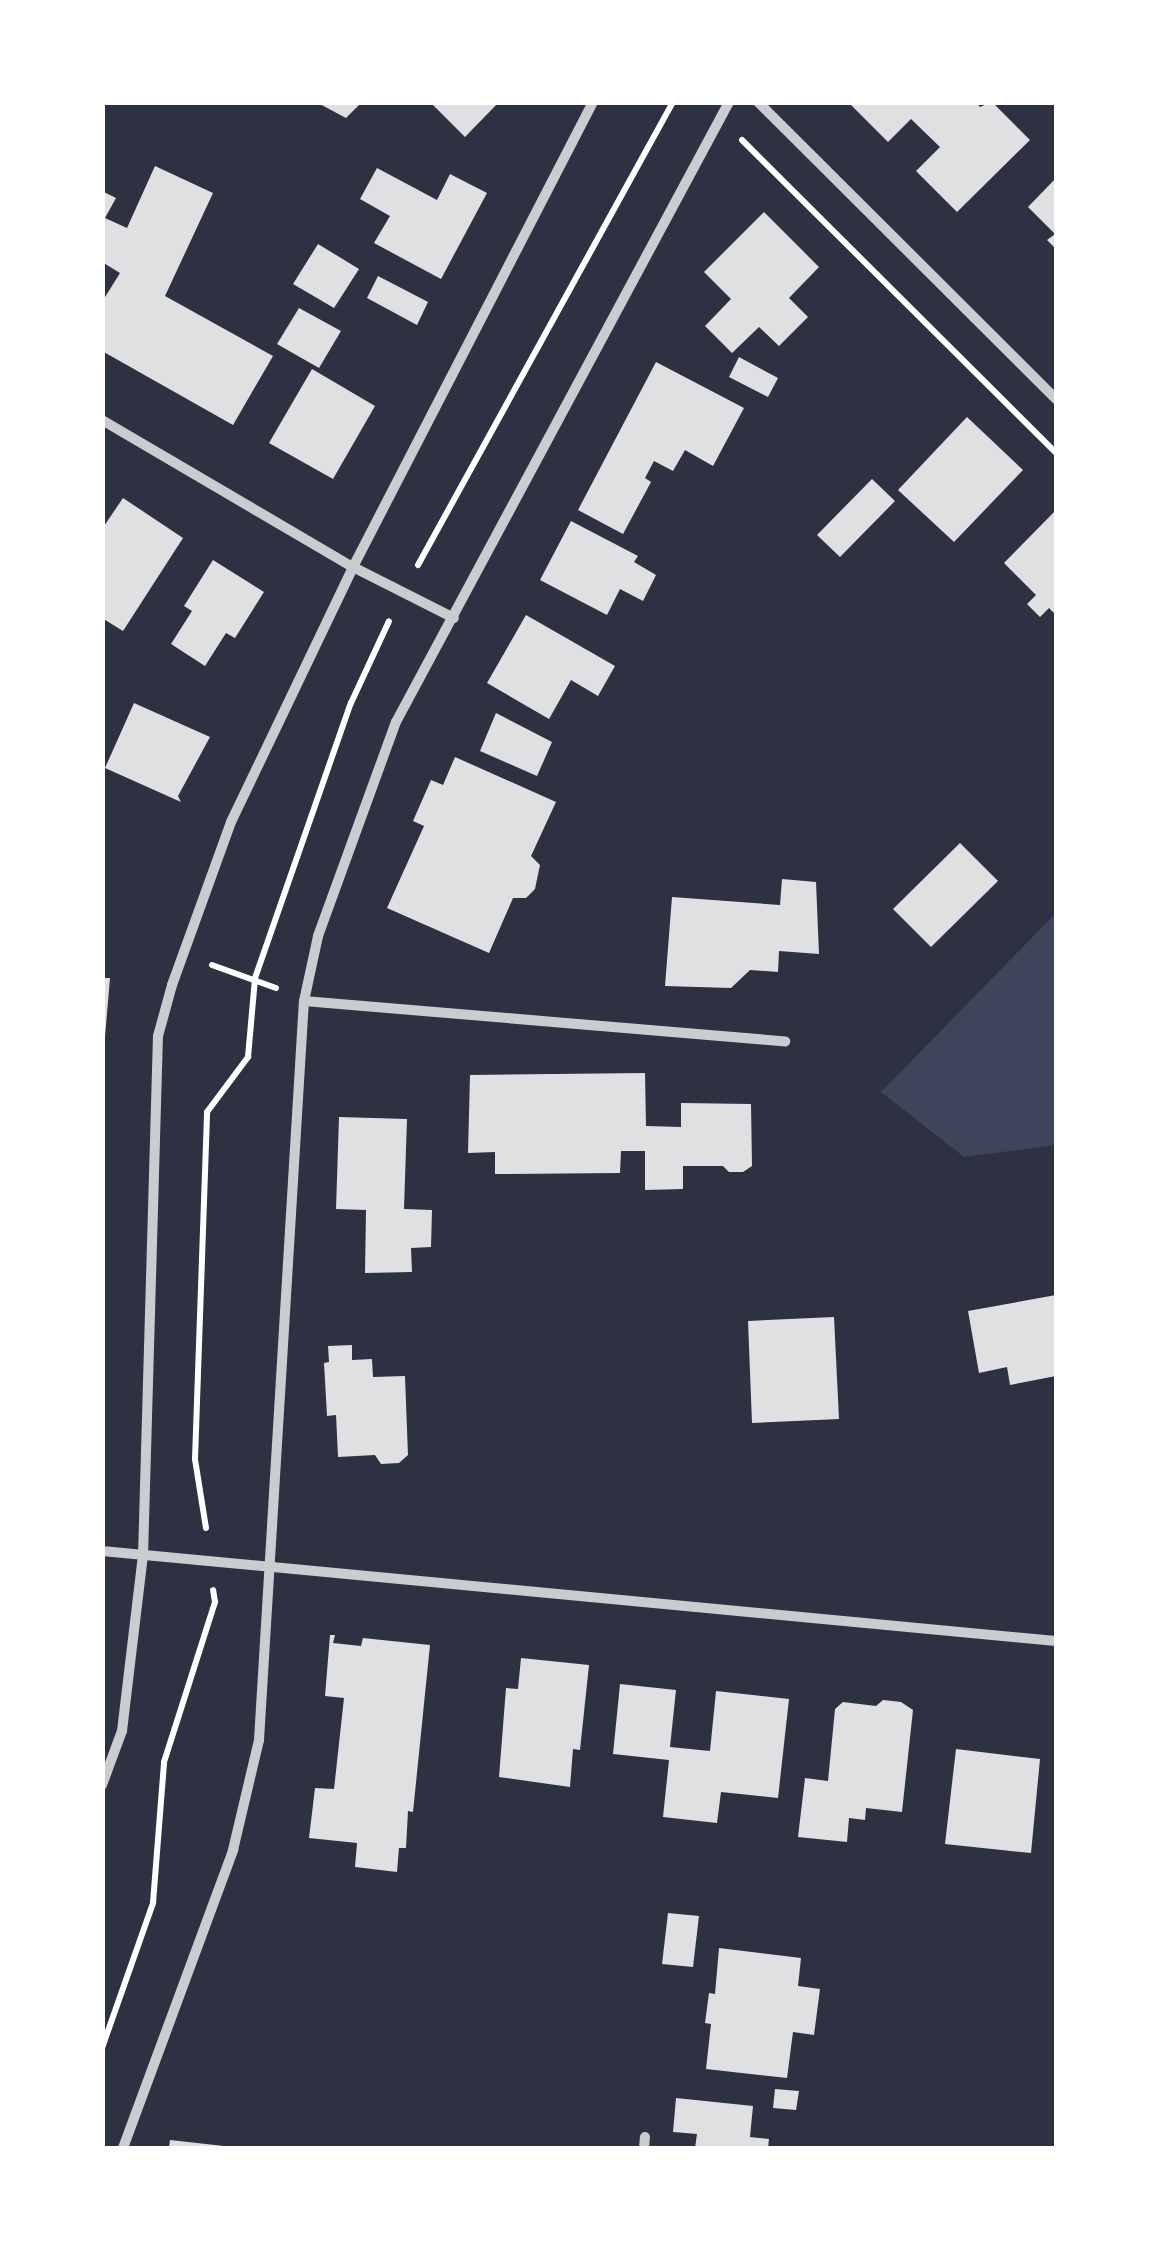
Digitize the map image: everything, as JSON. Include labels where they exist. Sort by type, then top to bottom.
[{"type":"street","points":[[102,1784],[122,1731],[143,1556],[158,1036],[182,956],[231,822],[353,568],[593,102]]},
{"type":"street","points":[[122,2148],[233,1850],[260,1740],[304,1001],[318,936],[396,722],[729,102]]},
{"type":"street","points":[[758,102],[1056,399]]},
{"type":"street","points":[[102,420],[353,568],[454,618]]},
{"type":"street","points":[[304,1001],[785,1042]]},
{"type":"street","points":[[102,1551],[1056,1641]]},
{"type":"path","points":[[721,119],[1056,454]]},
{"type":"path","points":[[182,956],[256,978]]},
{"type":"path","points":[[102,2048],[154,1903],[164,1762],[216,1602],[206,1561]]},
{"type":"shaded area","points":[[1056,913],[1056,1145],[964,1157],[881,1092]]},
{"type":"building","points":[[316,102],[362,102],[346,118]]},
{"type":"building","points":[[430,102],[499,102],[465,137]]},
{"type":"building","points":[[848,102],[976,102],[980,107],[992,102],[1030,140],[957,212],[916,171],[940,147],[911,119],[888,142]]},
{"type":"building","points":[[155,166],[213,193],[165,296],[273,356],[233,425],[102,351],[102,302],[120,273],[102,262],[102,191],[116,198],[105,218],[127,228]]},
{"type":"building","points":[[377,168],[437,200],[450,174],[487,193],[441,279],[374,243],[390,216],[360,199]]},
{"type":"building","points":[[1056,178],[1056,249],[1047,240],[1055,234],[1028,207]]},
{"type":"building","points":[[764,212],[819,267],[789,298],[808,317],[779,346],[759,327],[732,353],[705,326],[731,299],[704,272]]},
{"type":"building","points":[[318,244],[359,269],[334,308],[293,284]]},
{"type":"building","points":[[378,276],[428,302],[417,325],[367,298]]},
{"type":"building","points":[[299,308],[341,331],[319,368],[277,344]]},
{"type":"building","points":[[739,357],[778,378],[768,397],[729,377]]},
{"type":"building","points":[[656,362],[744,408],[713,466],[685,450],[673,471],[654,461],[645,478],[651,482],[623,534],[578,510]]},
{"type":"building","points":[[312,369],[375,406],[333,479],[269,443]]},
{"type":"building","points":[[967,417],[1023,470],[954,542],[898,490]]},
{"type":"building","points":[[872,479],[895,501],[840,557],[817,535]]},
{"type":"building","points":[[123,498],[183,538],[123,631],[102,618],[102,529]]},
{"type":"building","points":[[1056,510],[1056,610],[1054,613],[1049,608],[1040,617],[1027,604],[1036,595],[1004,563]]},
{"type":"building","points":[[571,521],[638,556],[634,562],[656,575],[643,601],[620,589],[607,615],[540,580]]},
{"type":"building","points":[[213,560],[264,592],[235,638],[226,633],[205,666],[171,644],[192,611],[184,606]]},
{"type":"building","points":[[526,615],[615,666],[598,696],[571,680],[549,719],[487,683]]},
{"type":"building","points":[[134,703],[210,737],[178,796],[181,802],[105,768]]},
{"type":"building","points":[[496,713],[552,742],[537,776],[480,751]]},
{"type":"building","points":[[455,757],[556,802],[531,856],[540,865],[535,889],[526,898],[513,898],[489,953],[387,908],[424,826],[413,821],[431,780],[443,785]]},
{"type":"building","points":[[960,843],[998,881],[931,947],[893,909]]},
{"type":"building","points":[[782,879],[816,882],[819,954],[779,951],[778,972],[750,970],[731,988],[665,986],[672,897],[780,905]]},
{"type":"building","points":[[102,978],[110,978],[105,1037],[102,1037]]},
{"type":"building","points":[[645,1073],[646,1126],[681,1127],[681,1103],[751,1104],[752,1166],[743,1172],[729,1172],[723,1166],[683,1166],[683,1189],[645,1190],[645,1151],[621,1151],[620,1173],[495,1174],[495,1152],[468,1153],[470,1075]]},
{"type":"building","points":[[339,1117],[407,1119],[404,1209],[432,1210],[431,1247],[411,1248],[412,1272],[365,1273],[366,1210],[336,1209]]},
{"type":"building","points":[[1056,1295],[1056,1376],[1010,1385],[1007,1367],[979,1373],[968,1311]]},
{"type":"building","points":[[834,1317],[839,1419],[752,1423],[748,1321]]},
{"type":"building","points":[[352,1345],[352,1360],[372,1359],[373,1377],[405,1376],[408,1455],[399,1463],[381,1464],[375,1455],[338,1457],[336,1415],[327,1416],[324,1363],[329,1362],[328,1346]]},
{"type":"building","points":[[330,1635],[335,1635],[333,1643],[361,1646],[363,1638],[430,1645],[413,1812],[408,1811],[406,1848],[399,1848],[397,1872],[355,1867],[357,1843],[309,1838],[315,1788],[334,1789],[344,1698],[325,1696]]},
{"type":"building","points":[[521,1658],[589,1665],[580,1750],[573,1749],[570,1787],[499,1777],[506,1688],[518,1689]]},
{"type":"building","points":[[620,1684],[676,1690],[670,1747],[710,1751],[716,1691],[789,1699],[778,1798],[721,1792],[717,1823],[663,1817],[669,1760],[613,1754]]},
{"type":"building","points":[[883,1700],[901,1702],[913,1710],[902,1812],[866,1808],[865,1820],[849,1818],[847,1842],[798,1837],[805,1778],[828,1781],[835,1709],[843,1702],[876,1706]]},
{"type":"building","points":[[956,1749],[1040,1759],[1031,1853],[945,1844]]},
{"type":"building","points":[[668,1913],[699,1916],[693,1967],[662,1964]]},
{"type":"building","points":[[719,1948],[801,1958],[798,1986],[820,1989],[814,2035],[793,2032],[787,2078],[706,2069],[711,2024],[705,2023],[709,1993],[715,1994]]},
{"type":"building","points":[[775,2089],[799,2091],[796,2110],[773,2108]]},
{"type":"building","points":[[676,2098],[753,2106],[750,2137],[769,2139],[768,2148],[695,2148],[697,2134],[673,2132]]},
{"type":"building","points":[[170,2140],[224,2146],[224,2148],[169,2148]]}]
